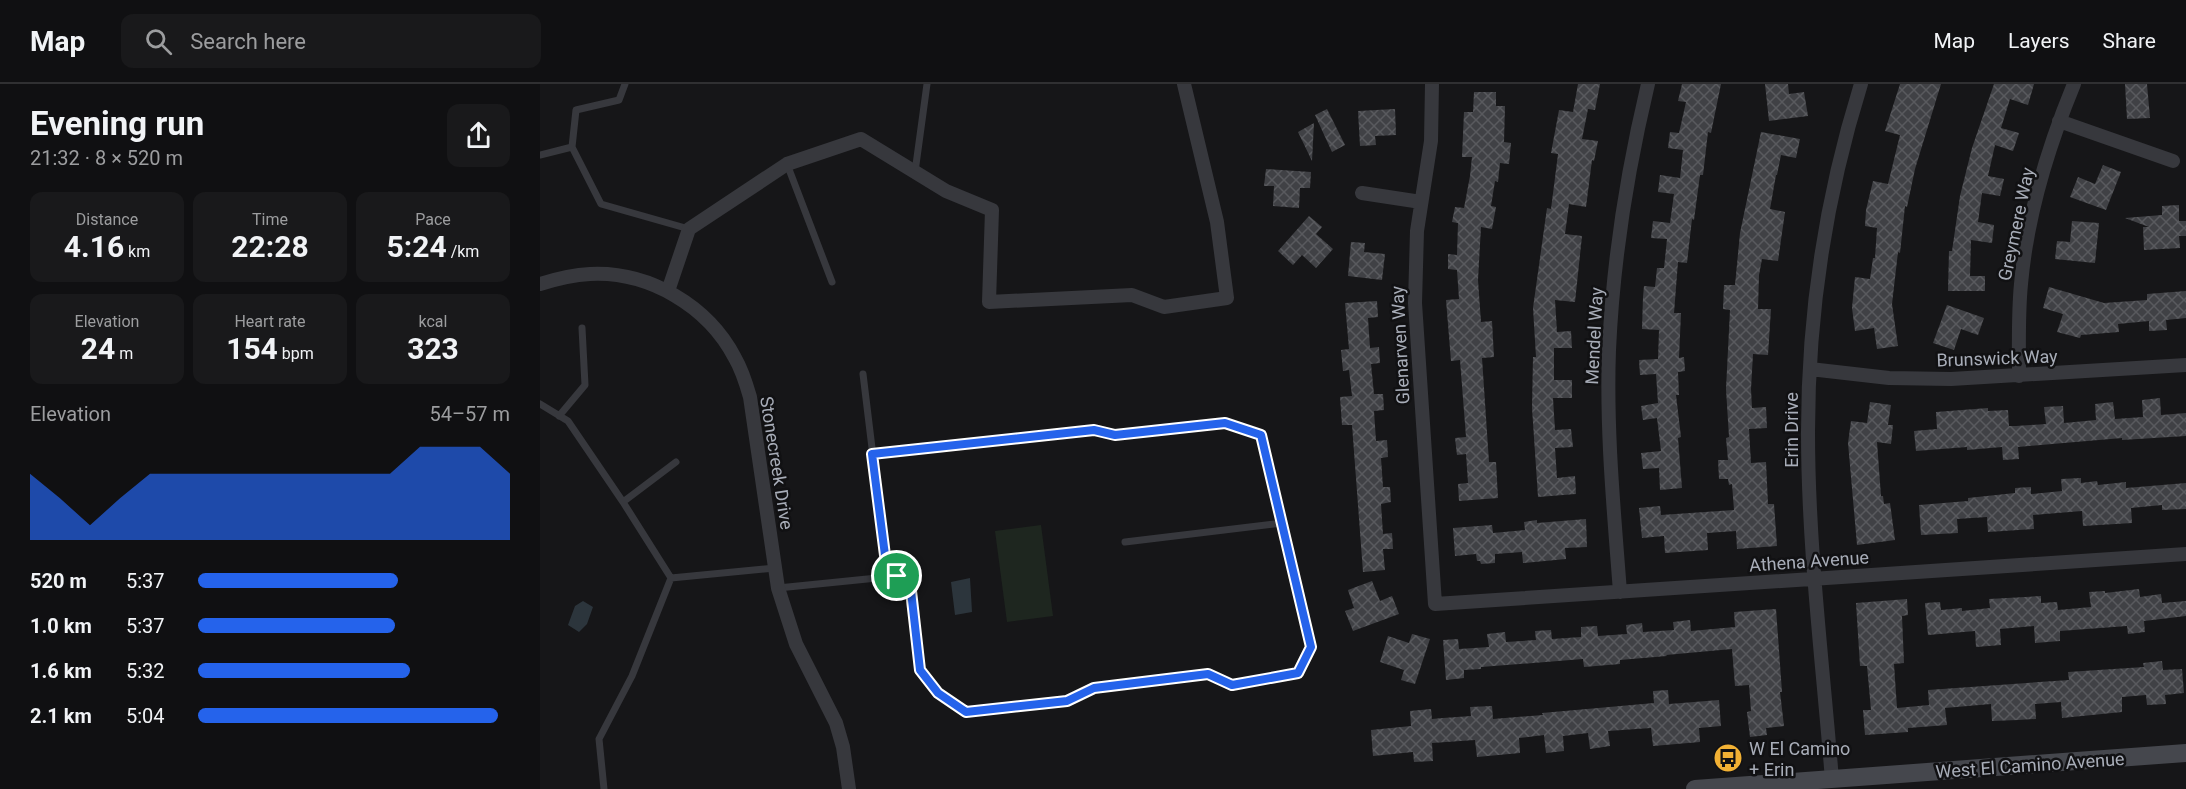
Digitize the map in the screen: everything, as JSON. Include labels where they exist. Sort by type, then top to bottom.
[{"type":"main road","name":"West El Camino Avenue","points":[[1695,789],[2186,753]]},
{"type":"street","points":[[668,291],[689,229],[787,164],[861,139],[946,191],[992,210],[989,302],[1132,295],[1164,308],[1227,298],[1217,222],[1184,84]]},
{"type":"street","name":"Glenarven Way","points":[[1432,84],[1431,141],[1421,202],[1416,255],[1415,303],[1435,604]]},
{"type":"street","name":"Mendel Way","points":[[1620,592],[1609,418],[1610,341],[1618,242],[1631,155],[1648,84]]},
{"type":"street","name":"Erin Drive","points":[[1832,780],[1809,494],[1810,369],[1814,308],[1826,226],[1839,165],[1861,84]]},
{"type":"street","name":"Greymere Way","points":[[2019,376],[2019,316],[2026,248],[2037,195],[2059,121],[2074,84]]},
{"type":"street","points":[[2059,121],[2174,161]]},
{"type":"street","points":[[1362,193],[1421,202]]},
{"type":"street","name":"Stonecreek Drive","points":[[540,284],[561,278],[602,274],[636,279],[668,291],[702,315],[729,346],[750,397],[778,588],[796,644],[836,723],[843,747],[849,789]]},
{"type":"street","name":"Brunswick Way","points":[[1810,369],[1889,378],[1951,379],[2186,365]]},
{"type":"street","name":"Athena Avenue","points":[[1435,604],[2186,554]]},
{"type":"lane","points":[[626,84],[619,100],[576,110],[573,147],[601,204],[689,229]]},
{"type":"lane","points":[[915,172],[927,84]]},
{"type":"lane","points":[[540,155],[573,147]]},
{"type":"lane","points":[[787,164],[832,282]]},
{"type":"lane","points":[[559,416],[585,385],[582,328]]},
{"type":"lane","points":[[863,374],[872,454],[886,563],[911,591],[920,670],[938,693],[966,712],[1067,701],[1094,688],[1208,674],[1232,685],[1298,673],[1311,647],[1261,435],[1225,423],[1115,435],[1094,430],[872,454]]},
{"type":"lane","points":[[540,404],[568,421],[671,578]]},
{"type":"lane","points":[[622,502],[676,462]]},
{"type":"lane","points":[[1125,542],[1282,523]]},
{"type":"lane","points":[[671,578],[775,568]]},
{"type":"lane","points":[[778,588],[897,576]]},
{"type":"lane","points":[[604,789],[599,739],[632,676],[671,578]]},
{"type":"shaded area","points":[[1041,525],[1053,616],[1007,622],[995,531]]},
{"type":"shaded area","points":[[970,578],[972,612],[955,615],[951,582]]},
{"type":"shaded area","points":[[583,601],[593,607],[587,624],[579,632],[568,625],[575,606]]},
{"type":"building","points":[[1578,84],[1600,84],[1595,110],[1588,109],[1582,139],[1598,141],[1594,161],[1592,160],[1586,207],[1569,204],[1565,234],[1582,236],[1575,302],[1555,300],[1557,332],[1571,331],[1572,348],[1554,348],[1554,380],[1572,380],[1572,398],[1553,398],[1555,430],[1571,429],[1573,447],[1555,448],[1557,478],[1575,476],[1576,494],[1538,497],[1532,408],[1533,357],[1536,357],[1533,308],[1547,208],[1551,209],[1558,154],[1551,153],[1559,110],[1573,112]]},
{"type":"building","points":[[1682,84],[1721,84],[1711,133],[1708,132],[1703,175],[1700,175],[1694,220],[1692,219],[1687,263],[1678,262],[1674,313],[1681,313],[1679,358],[1684,357],[1685,371],[1678,372],[1679,395],[1676,395],[1681,437],[1678,438],[1682,488],[1660,490],[1659,468],[1643,469],[1641,453],[1661,451],[1657,418],[1643,420],[1641,406],[1658,403],[1656,374],[1640,375],[1639,360],[1658,359],[1659,330],[1642,329],[1643,297],[1644,286],[1655,287],[1657,268],[1664,268],[1667,239],[1651,238],[1653,221],[1670,223],[1674,194],[1658,192],[1660,175],[1680,178],[1683,150],[1668,148],[1670,132],[1679,133],[1686,102],[1678,101]]},
{"type":"building","points":[[1765,84],[1788,84],[1789,94],[1804,92],[1808,116],[1769,121]]},
{"type":"building","points":[[1900,84],[1941,84],[1915,169],[1907,207],[1905,206],[1892,304],[1898,346],[1877,349],[1874,328],[1855,331],[1852,308],[1855,277],[1870,279],[1873,258],[1875,258],[1877,228],[1865,226],[1866,210],[1873,181],[1888,184],[1900,135],[1885,131]]},
{"type":"building","points":[[1994,84],[2034,84],[2028,105],[2010,99],[2001,128],[2019,133],[2013,151],[1995,145],[1988,176],[2004,179],[2000,196],[1982,193],[1978,222],[1994,225],[1992,243],[1971,240],[1970,276],[1985,276],[1985,291],[1948,291],[1949,251],[1952,251],[1960,196],[1972,148]]},
{"type":"building","points":[[2125,84],[2147,84],[2150,118],[2127,119]]},
{"type":"building","points":[[1474,92],[1496,92],[1496,106],[1505,106],[1504,142],[1511,143],[1509,164],[1500,163],[1498,182],[1495,181],[1491,206],[1496,207],[1492,229],[1481,227],[1478,280],[1481,322],[1492,321],[1494,357],[1482,358],[1489,462],[1496,462],[1498,498],[1459,501],[1458,484],[1468,483],[1466,454],[1457,455],[1455,438],[1466,437],[1460,360],[1451,361],[1446,300],[1459,299],[1457,270],[1448,269],[1448,254],[1457,255],[1458,223],[1452,222],[1455,207],[1464,208],[1470,176],[1472,157],[1462,157],[1464,112],[1473,112]]},
{"type":"building","points":[[1327,109],[1345,145],[1332,152],[1315,115]]},
{"type":"building","points":[[1395,109],[1396,135],[1375,136],[1376,145],[1360,146],[1358,111]]},
{"type":"building","points":[[1314,123],[1312,161],[1298,132]]},
{"type":"building","points":[[1761,132],[1800,139],[1796,158],[1781,155],[1776,175],[1770,209],[1785,212],[1778,261],[1762,259],[1758,309],[1771,309],[1768,355],[1753,354],[1751,389],[1752,408],[1766,407],[1767,428],[1749,429],[1751,463],[1766,462],[1768,504],[1774,504],[1777,546],[1737,549],[1736,531],[1707,533],[1708,550],[1665,553],[1664,536],[1642,538],[1639,508],[1660,506],[1661,515],[1734,510],[1732,484],[1729,485],[1728,479],[1719,479],[1718,460],[1728,460],[1726,438],[1729,437],[1726,389],[1730,310],[1723,309],[1724,285],[1735,285],[1740,233]]},
{"type":"building","points":[[2103,165],[2121,172],[2106,210],[2070,197],[2078,177],[2095,184]]},
{"type":"building","points":[[1266,169],[1311,172],[1310,188],[1300,188],[1299,208],[1273,206],[1274,186],[1264,186]]},
{"type":"building","points":[[2179,205],[2179,221],[2186,221],[2186,236],[2179,236],[2180,248],[2144,250],[2143,227],[2149,227],[2125,218],[2162,215],[2162,206]]},
{"type":"building","points":[[1309,216],[1322,227],[1316,234],[1333,249],[1316,268],[1302,255],[1293,265],[1278,251]]},
{"type":"building","points":[[2072,221],[2099,223],[2095,263],[2055,259],[2057,241],[2070,242]]},
{"type":"building","points":[[1351,242],[1365,243],[1364,252],[1385,254],[1382,280],[1348,276]]},
{"type":"building","points":[[2049,287],[2104,303],[2147,300],[2147,294],[2186,291],[2186,318],[2166,320],[2167,330],[2149,331],[2149,321],[2118,324],[2119,332],[2081,335],[2080,338],[2057,332],[2063,314],[2043,308]]},
{"type":"building","points":[[1377,301],[1378,317],[1368,318],[1370,348],[1379,347],[1380,363],[1371,364],[1374,394],[1383,394],[1384,410],[1374,411],[1376,441],[1387,440],[1388,457],[1381,458],[1383,487],[1390,487],[1391,502],[1381,504],[1383,534],[1392,533],[1393,549],[1383,549],[1385,570],[1363,572],[1352,425],[1342,425],[1340,397],[1352,396],[1349,370],[1343,371],[1341,350],[1349,349],[1345,303]]},
{"type":"building","points":[[1947,305],[1984,318],[1978,335],[1961,329],[1954,350],[1933,343]]},
{"type":"building","points":[[2160,398],[2161,415],[2186,413],[2186,436],[2122,440],[2122,438],[2018,447],[2019,459],[2003,460],[2002,447],[1916,451],[1914,431],[1937,429],[1936,412],[1988,408],[1988,411],[2008,410],[2009,426],[2016,426],[2046,424],[2044,407],[2063,406],[2064,423],[2096,420],[2095,404],[2113,402],[2115,419],[2143,417],[2142,400]]},
{"type":"building","points":[[1870,402],[1891,405],[1888,425],[1893,425],[1891,444],[1877,442],[1881,496],[1883,496],[1884,504],[1890,503],[1895,540],[1857,545],[1848,443],[1851,421],[1867,423]]},
{"type":"building","points":[[2081,478],[2081,483],[2097,481],[2098,485],[2126,482],[2126,488],[2186,483],[2186,509],[2162,510],[2162,505],[2131,508],[2132,523],[2083,526],[2082,511],[2033,515],[2034,529],[1988,532],[1987,517],[1957,519],[1958,533],[1921,535],[1919,505],[1968,501],[1968,498],[2015,493],[2015,488],[2031,487],[2031,494],[2062,491],[2061,479]]},
{"type":"building","points":[[1586,519],[1587,547],[1565,548],[1566,559],[1523,563],[1522,552],[1495,554],[1495,563],[1481,564],[1477,561],[1476,554],[1455,556],[1453,528],[1492,525],[1493,533],[1525,530],[1524,522],[1537,520],[1537,523]]},
{"type":"building","points":[[1372,581],[1380,601],[1392,596],[1399,614],[1353,631],[1345,611],[1354,608],[1348,590]]},
{"type":"building","points":[[2139,589],[2140,597],[2161,594],[2162,603],[2186,601],[2186,616],[2144,621],[2145,632],[2128,634],[2127,626],[2060,631],[2060,641],[2035,643],[2034,626],[2000,629],[2001,645],[1976,647],[1975,631],[1928,635],[1925,603],[1940,602],[1941,610],[1962,608],[1962,611],[1990,608],[1989,599],[2041,596],[2041,603],[2057,602],[2058,610],[2091,607],[2089,592],[2105,591],[2105,593]]},
{"type":"building","points":[[1907,599],[1908,615],[1902,616],[1904,663],[1894,664],[1897,708],[1929,705],[1928,690],[2069,680],[2068,672],[2144,667],[2143,663],[2162,661],[2163,670],[2182,669],[2184,693],[2165,695],[2166,704],[2147,705],[2146,695],[2122,697],[2122,712],[2062,718],[2061,702],[2035,704],[2036,719],[2018,720],[1992,721],[1991,704],[1945,708],[1947,725],[1908,728],[1908,732],[1865,735],[1863,710],[1871,710],[1867,666],[1860,666],[1856,603]]},
{"type":"building","points":[[1776,609],[1784,726],[1766,728],[1767,735],[1750,737],[1747,712],[1751,711],[1749,685],[1735,686],[1732,649],[1620,660],[1620,664],[1584,667],[1583,659],[1481,667],[1481,669],[1464,670],[1464,678],[1446,680],[1443,640],[1458,639],[1459,649],[1489,647],[1487,634],[1505,632],[1506,642],[1536,640],[1535,631],[1551,630],[1552,639],[1581,637],[1581,627],[1597,626],[1598,636],[1627,634],[1626,625],[1642,623],[1643,632],[1674,630],[1673,622],[1690,620],[1691,631],[1735,627],[1734,612]]},
{"type":"building","points":[[1412,634],[1430,639],[1415,684],[1401,680],[1404,670],[1380,662],[1388,636],[1409,643]]},
{"type":"building","points":[[1668,690],[1669,704],[1719,700],[1721,726],[1699,728],[1700,742],[1653,746],[1651,728],[1608,731],[1610,746],[1590,749],[1588,733],[1563,736],[1564,751],[1546,753],[1544,735],[1519,738],[1520,753],[1477,757],[1475,740],[1432,743],[1433,761],[1414,762],[1413,752],[1373,756],[1371,730],[1411,726],[1410,711],[1431,709],[1432,719],[1471,716],[1470,707],[1492,706],[1493,719],[1543,715],[1542,713],[1654,703],[1653,691]]},
{"type":"place","name":"W El Camino + Erin","points":[[1728,758]]},
{"type":"route","points":[[1225,423],[1261,435],[1311,647],[1298,673],[1232,685],[1208,674],[1094,688],[1067,701],[966,712],[938,693],[920,670],[911,591],[897,576],[886,563],[872,454],[1094,430],[1115,435],[1225,423]]}]
